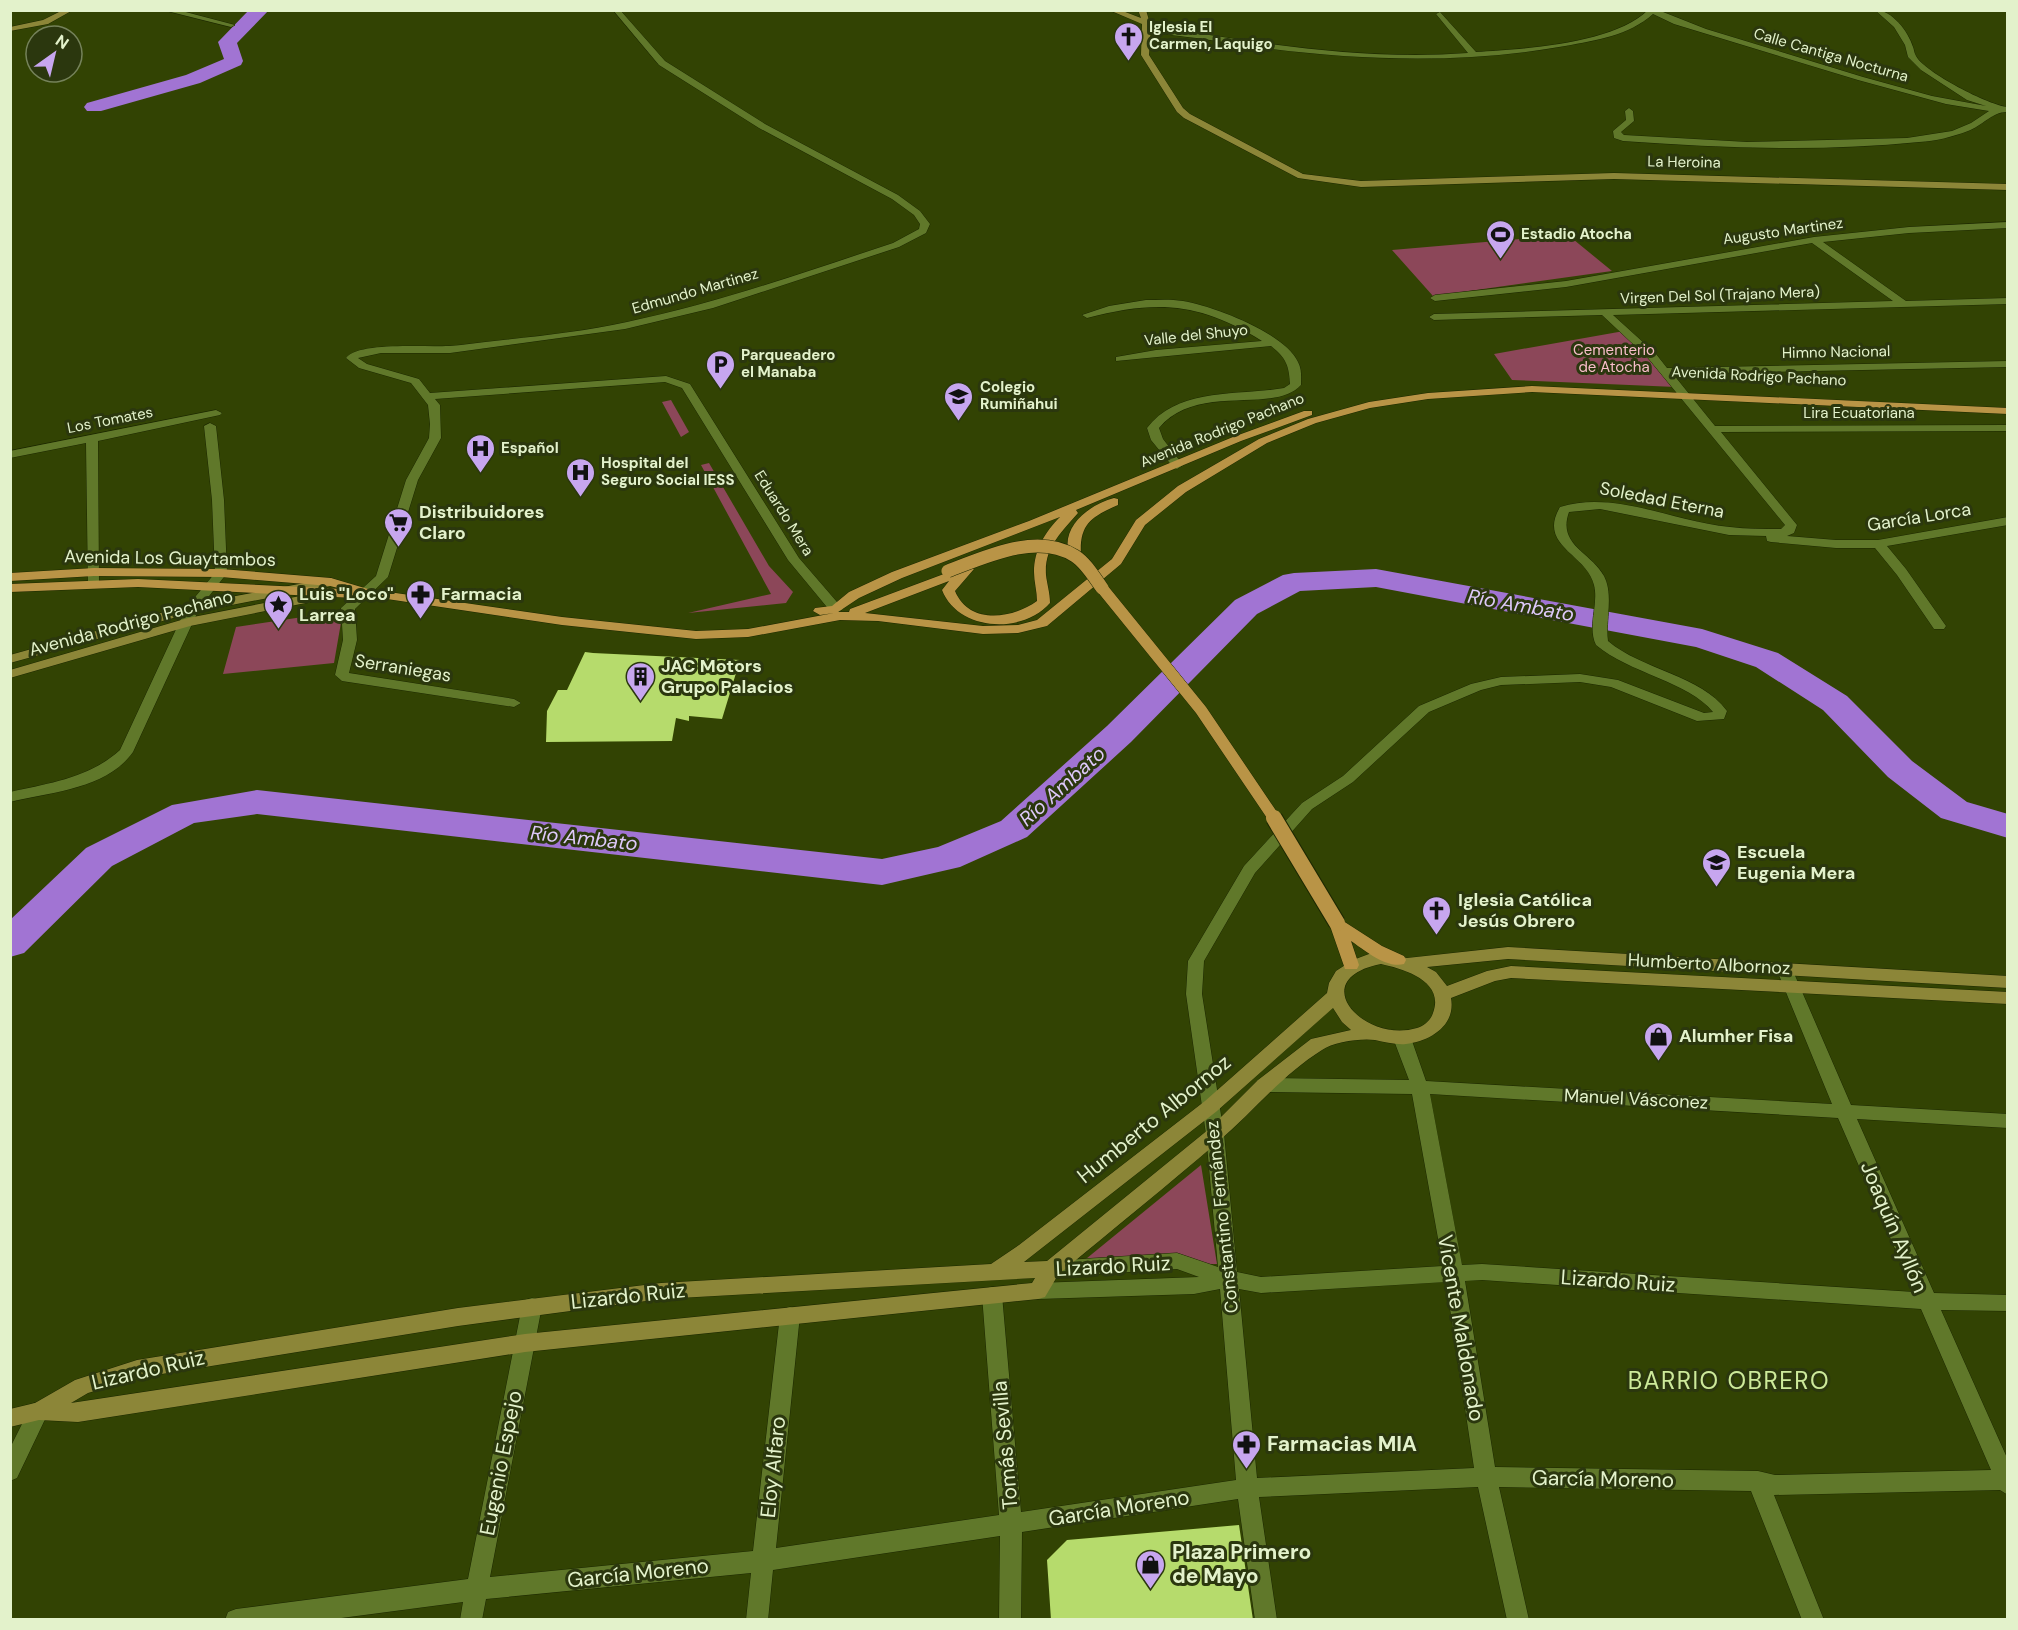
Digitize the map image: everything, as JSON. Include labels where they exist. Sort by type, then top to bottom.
[{"type":"main road","points":[[10,29],[45,22],[70,10]]},
{"type":"main road","points":[[1112,10],[1146,24]]},
{"type":"main road","name":"La Heroina","points":[[1142,10],[1146,24],[1145,56],[1171,98],[1187,116],[1301,176],[1361,184],[1625,176],[2007,187]]},
{"type":"main road","name":"Avenida Rodrigo Pachano","points":[[366,593],[562,621],[654,629],[670,633],[722,635],[748,633],[838,613],[875,584],[1081,505],[1287,419],[1330,406],[1405,392],[1501,384],[2007,404]]},
{"type":"main road","name":"Avenida Rodrigo Pachano","points":[[1241,453],[1324,417],[1369,405],[1428,396],[1532,389],[1679,391],[2007,411]]},
{"type":"main road","points":[[838,613],[983,630],[1018,629],[1042,623],[1117,561],[1140,522],[1182,489],[1241,453]]},
{"type":"main road","points":[[1241,453],[1161,482],[1096,510],[1077,524],[1072,541],[1075,556],[1201,710],[1274,818],[1337,923],[1352,965]]},
{"type":"main road","points":[[968,569],[948,590],[950,599],[962,610],[980,617],[1005,620],[1027,614],[1043,603],[1045,587],[1040,571],[1048,540],[1054,528],[1081,505]]},
{"type":"main road","points":[[838,613],[948,571],[1017,549],[1053,548],[1075,556]]},
{"type":"main road","points":[[838,613],[891,600],[988,561],[1020,552],[1045,552],[1067,559],[1102,588]]},
{"type":"main road","name":"Avenida Los Guaytambos","points":[[10,577],[93,578],[221,573],[366,593]]},
{"type":"main road","name":"Avenida Los Guaytambos","points":[[10,588],[93,578],[289,589]]},
{"type":"main road","name":"Avenida Rodrigo Pachano","points":[[10,659],[289,589],[331,588]]},
{"type":"main road","name":"Avenida Rodrigo Pachano","points":[[10,674],[190,615],[331,588]]},
{"type":"main road","points":[[1038,1291],[1051,1269],[1215,1134],[1264,1085],[1317,1044],[1335,1038],[1374,1034],[1402,1038],[1418,1035],[1432,1029],[1442,1019],[1446,1007],[1444,994],[1437,982],[1404,962],[1376,950],[1337,923]]},
{"type":"main road","name":"Humberto Albornoz","points":[[1404,962],[1508,952],[2007,982]]},
{"type":"main road","points":[[1374,1034],[1347,1018],[1335,996],[1336,984],[1342,974],[1352,965],[1365,960],[1404,962]]},
{"type":"main road","name":"Humberto Albornoz","points":[[1444,994],[1493,975],[1511,972],[2007,998]]},
{"type":"main road","name":"Humberto Albornoz","points":[[995,1272],[1026,1251],[1211,1106],[1335,996]]},
{"type":"main road","name":"Lizardo Ruiz","points":[[39,1411],[81,1386],[136,1369],[532,1306],[661,1291],[1051,1269]]},
{"type":"main road","name":"Tomás Sevilla","points":[[992,1295],[995,1272]]},
{"type":"main road","name":"Lizardo Ruiz","points":[[10,1418],[39,1411],[78,1413],[525,1343],[1038,1291]]},
{"type":"street","points":[[166,10],[231,25]]},
{"type":"street","name":"Edmundo Martinez","points":[[429,396],[415,381],[363,366],[351,358],[354,355],[381,350],[450,350],[570,334],[675,315],[896,245],[923,231],[925,224],[917,213],[895,197],[762,126],[662,63],[616,10]]},
{"type":"street","points":[[1629,111],[1630,121],[1617,132],[1617,136],[1711,144],[1836,144],[1916,140],[1964,130],[1982,122],[1997,109],[1986,102],[1965,95],[1924,68],[1912,57],[1909,45],[1897,26],[1878,10]]},
{"type":"street","points":[[1146,24],[1214,40],[1409,57],[1524,51],[1603,37],[1637,24],[1652,11]]},
{"type":"street","name":"Calle Cantiga Nocturna","points":[[1652,11],[1695,28],[1846,75],[1926,96],[2007,110]]},
{"type":"street","points":[[1440,14],[1474,55]]},
{"type":"street","name":"Augusto Martinez","points":[[1435,298],[1566,284],[1814,240],[1909,230],[2007,225]]},
{"type":"street","points":[[1814,240],[1902,303]]},
{"type":"street","name":"Virgen Del Sol (Trajano Mera)","points":[[1434,317],[1607,315],[1902,303],[2006,302]]},
{"type":"street","points":[[1087,315],[1118,307],[1180,304],[1201,308],[1275,342],[1293,361],[1296,385],[1275,393],[1195,402],[1174,407],[1159,417],[1153,428],[1157,440],[1177,465]]},
{"type":"street","points":[[1607,315],[1639,342],[1711,429]]},
{"type":"street","name":"Valle del Shuyo","points":[[1120,360],[1156,353],[1275,342]]},
{"type":"street","name":"Himno Nacional","points":[[1665,371],[2007,364]]},
{"type":"street","name":"Eduardo Mera","points":[[429,396],[666,380],[686,386],[794,561],[838,613]]},
{"type":"street","points":[[366,593],[382,577],[412,480],[435,438],[436,412],[429,396]]},
{"type":"street","name":"Los Tomates","points":[[10,455],[216,413]]},
{"type":"street","points":[[10,797],[87,779],[120,759],[126,752],[190,615],[221,573],[218,500],[210,426]]},
{"type":"street","name":"Lira Ecuatoriana","points":[[1711,429],[2007,428]]},
{"type":"street","name":"Soledad Eterna","points":[[1711,429],[1791,525],[1790,530],[1783,533],[1729,531],[1600,505],[1577,506],[1564,510],[1558,522],[1560,537],[1587,561],[1597,576],[1602,590],[1600,635],[1606,647],[1704,698],[1717,706],[1720,711],[1719,716]]},
{"type":"street","points":[[92,438],[93,578]]},
{"type":"street","name":"García Lorca","points":[[1729,531],[1799,542],[1878,544],[2007,521]]},
{"type":"street","points":[[1878,544],[1902,572],[1939,626]]},
{"type":"street","name":"Serraniegas","points":[[366,593],[348,608],[350,640],[344,677],[514,703]]},
{"type":"street","name":"Constantino Fernández","points":[[1266,1620],[1248,1488],[1215,1134],[1194,994],[1196,961],[1206,941],[1249,870],[1307,806],[1348,778],[1424,709],[1447,698],[1493,683],[1580,678],[1613,683],[1702,718],[1719,716]]},
{"type":"street","name":"Joaquín Ayllón","points":[[1784,968],[1790,987],[1926,1301],[2007,1482]]},
{"type":"street","name":"Vicente Maldonado","points":[[1402,1038],[1420,1087],[1452,1273],[1460,1303],[1486,1477],[1518,1620]]},
{"type":"street","name":"Manuel Vásconez","points":[[1264,1085],[1420,1087],[2007,1121]]},
{"type":"street","name":"Lizardo Ruiz","points":[[1051,1269],[1177,1261],[1229,1279],[1261,1285],[1482,1272],[1926,1301],[2007,1303]]},
{"type":"street","name":"Lizardo Ruiz","points":[[1038,1291],[1194,1286],[1229,1279]]},
{"type":"street","name":"Tomás Sevilla","points":[[992,1295],[1011,1524],[1010,1620]]},
{"type":"street","name":"Eugenio Espejo","points":[[471,1620],[532,1306]]},
{"type":"street","name":"Eloy Alfaro","points":[[757,1620],[790,1315]]},
{"type":"street","points":[[10,1471],[39,1411]]},
{"type":"street","name":"García Moreno","points":[[236,1620],[477,1589],[762,1561],[1248,1488],[1486,1477],[1758,1481],[1775,1485],[2007,1482]]},
{"type":"street","points":[[1758,1481],[1813,1620]]},
{"type":"green space","name":"Estadio Atocha","points":[[1568,235],[1612,271],[1433,296],[1392,250]]},
{"type":"green space","name":"Cementerio de Atocha","points":[[1624,331],[1676,387],[1512,380],[1494,354]]},
{"type":"green space","points":[[671,400],[689,432],[681,437],[662,402]]},
{"type":"green space","points":[[709,463],[769,566],[793,592],[786,603],[688,613],[771,594],[701,465]]},
{"type":"green space","points":[[343,611],[334,663],[223,674],[236,627]]},
{"type":"green space","points":[[1201,1165],[1217,1264],[1081,1263]]},
{"type":"building","name":"JAC Motors Grupo Palacios","points":[[585,652],[740,660],[722,719],[689,716],[689,721],[676,718],[672,741],[546,742],[547,711],[558,690],[567,690]]},
{"type":"building","name":"Plaza Primero de Mayo","points":[[1239,1525],[1253,1620],[1051,1620],[1047,1560],[1067,1540]]},
{"type":"waterway","points":[[94,107],[193,79],[234,61],[227,42],[260,10]]},
{"type":"waterway","name":"Río Ambato","points":[[10,943],[99,857],[185,813],[257,802],[882,872],[947,858],[1014,829],[1119,734],[1246,607],[1294,582],[1376,578],[1702,639],[1767,660],[1835,703],[1900,769],[1954,810],[2008,826]]},
{"type":"place","name":"Iglesia El Carmen, Laquigo","points":[[1128,62]]},
{"type":"place","name":"Estadio Atocha","points":[[1500,260]]},
{"type":"place","name":"Parqueadero el Manaba","points":[[720,390]]},
{"type":"place","name":"Colegio Rumiñahui","points":[[959,422]]},
{"type":"place","name":"Español","points":[[480,474]]},
{"type":"place","name":"Hospital del Seguro Social IESS","points":[[580,498]]},
{"type":"place","name":"Distribuidores Claro","points":[[398,548]]},
{"type":"place","name":"Farmacia","points":[[420,620]]},
{"type":"place","name":"Luis \"Loco\" Larrea","points":[[278,630]]},
{"type":"place","name":"JAC Motors Grupo Palacios","points":[[640,702]]},
{"type":"place","name":"Escuela Eugenia Mera","points":[[1716,888]]},
{"type":"place","name":"Iglesia Católica Jesús Obrero","points":[[1437,936]]},
{"type":"place","name":"Alumher Fisa","points":[[1658,1062]]},
{"type":"place","name":"Farmacias MIA","points":[[1246,1470]]},
{"type":"place","name":"Plaza Primero de Mayo","points":[[1151,1590]]},
{"type":"district","name":"BARRIO OBRERO","points":[[1729,1380]]}]
